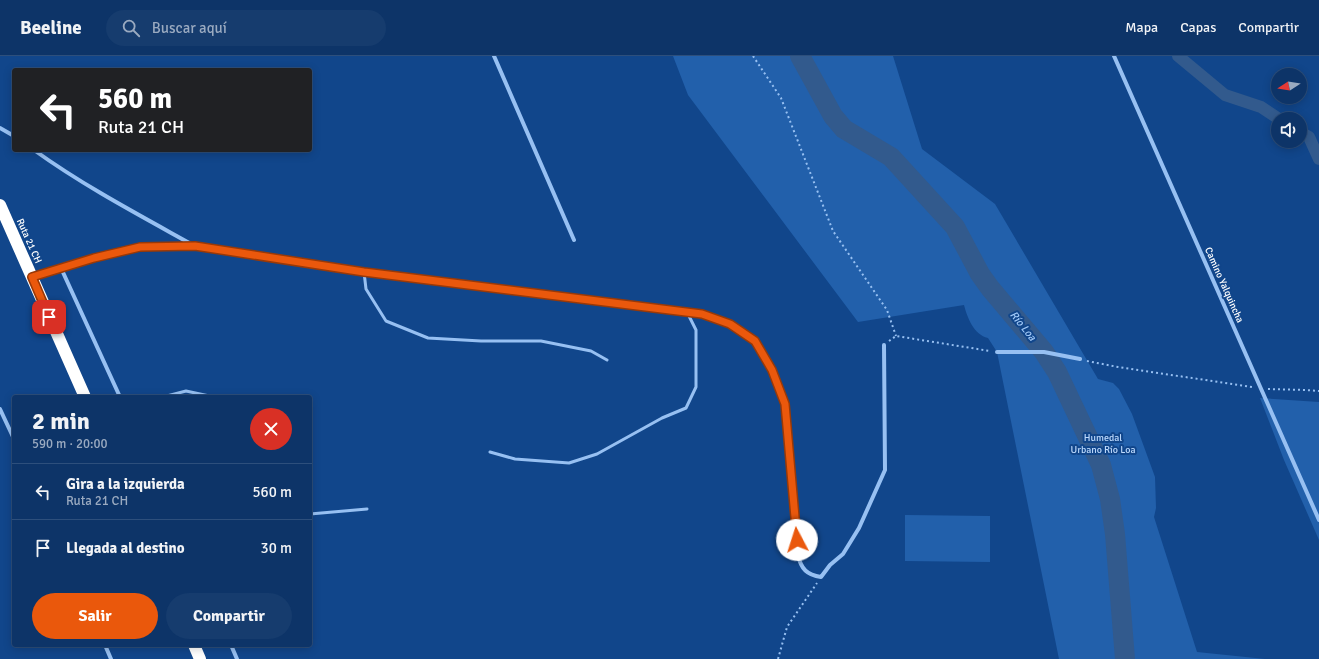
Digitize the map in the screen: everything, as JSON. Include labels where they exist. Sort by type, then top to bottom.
[{"type":"highway","name":"Ruta 21 CH","points":[[0,205],[84,395]]},
{"type":"highway","points":[[195,647],[200,659]]},
{"type":"street","points":[[494,56],[574,240]]},
{"type":"street","name":"Camino Yalquincha","points":[[1114,56],[1319,520]]},
{"type":"street","points":[[0,128],[12,135]]},
{"type":"street","points":[[37,152],[47,160],[121,204],[195,246]]},
{"type":"street","points":[[32,277],[94,258],[140,247],[195,246],[364,272],[702,314],[730,324],[755,341],[772,370],[785,404],[798,555],[801,565],[807,572],[814,576],[821,577],[830,565],[843,554],[859,528],[885,470],[884,345]]},
{"type":"street","points":[[60,268],[119,395]]},
{"type":"street","points":[[997,352],[1044,352],[1080,359]]},
{"type":"street","points":[[0,409],[12,435]]},
{"type":"street","points":[[106,647],[111,659]]},
{"type":"street","points":[[232,647],[237,659]]},
{"type":"lane","points":[[364,272],[366,289],[386,321],[428,338],[541,341],[591,351],[607,360]]},
{"type":"lane","points":[[490,452],[515,459],[569,463],[597,454],[662,418],[686,408],[696,387],[696,330],[687,312]]},
{"type":"lane","points":[[171,395],[186,391],[205,395]]},
{"type":"lane","points":[[312,514],[367,509]]},
{"type":"path","points":[[753,56],[781,98],[833,231],[887,310],[896,336]]},
{"type":"path","points":[[884,345],[896,336],[997,352]]},
{"type":"path","points":[[1080,359],[1118,367],[1261,388],[1319,391]]},
{"type":"path","points":[[778,659],[787,627],[821,577]]},
{"type":"green space","name":"Humedal Urbano Río Loa","points":[[673,56],[893,56],[922,149],[995,204],[1098,379],[1113,383],[1119,389],[1132,414],[1155,477],[1156,508],[1154,517],[1197,652],[1265,659],[1059,659],[997,352],[988,338],[979,333],[972,325],[964,305],[858,322],[688,95]]},
{"type":"green space","points":[[1260,398],[1319,402],[1319,540],[1284,460]]},
{"type":"green space","points":[[905,515],[990,516],[990,562],[905,561]]},
{"type":"waterway","name":"Río Loa","points":[[800,56],[833,116],[844,129],[891,157],[955,227],[980,274],[1044,352],[1057,372],[1101,465],[1110,499],[1115,534],[1125,659]]},
{"type":"waterway","points":[[1178,56],[1225,95],[1261,107],[1271,114]]},
{"type":"waterway","points":[[1307,136],[1309,137],[1319,159]]},
{"type":"route","points":[[49,317],[32,277],[94,258],[140,247],[195,246],[364,272],[702,314],[730,324],[755,341],[772,370],[785,404],[797,540]]}]
